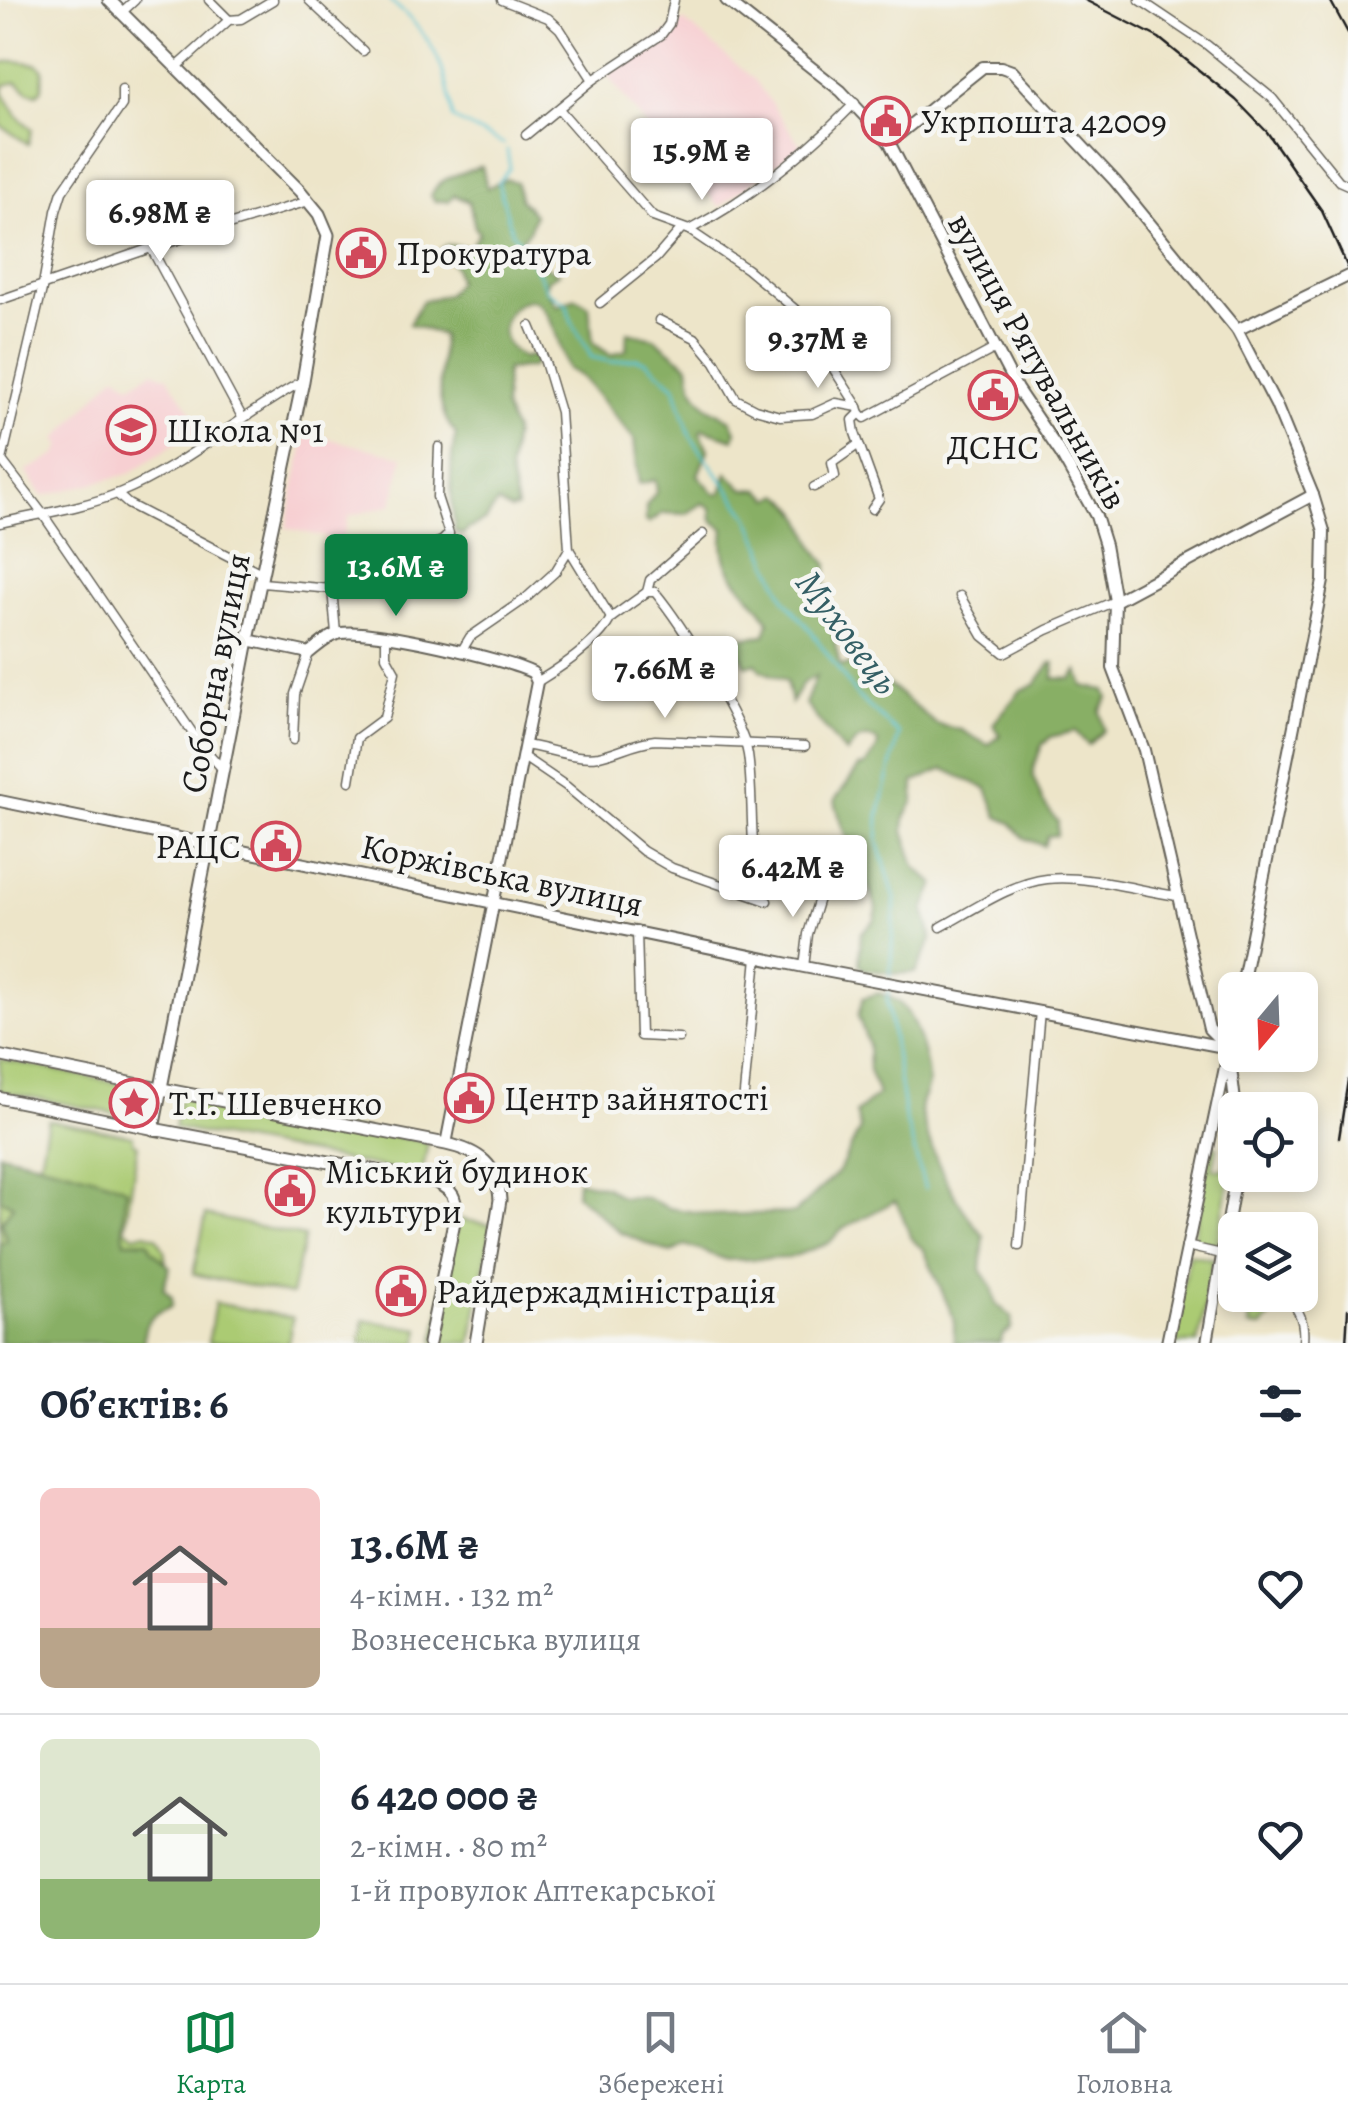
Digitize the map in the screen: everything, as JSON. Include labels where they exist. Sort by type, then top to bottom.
[{"type":"main road","points":[[110,0],[309,200]]},
{"type":"main road","name":"Соборна вулиця","points":[[154,1130],[326,258],[326,227],[309,200]]},
{"type":"main road","points":[[162,1089],[465,1148],[483,1158],[493,1168],[500,1200],[476,1343]]},
{"type":"main road","points":[[154,1130],[436,1182],[452,1191],[455,1216],[429,1343]]},
{"type":"street","points":[[122,12],[135,0]]},
{"type":"street","points":[[209,0],[229,20]]},
{"type":"street","points":[[177,67],[229,20],[241,19],[273,0]]},
{"type":"street","points":[[309,0],[363,51]]},
{"type":"street","points":[[502,0],[548,18],[560,28],[593,80]]},
{"type":"street","points":[[526,135],[593,80],[662,35],[669,24],[674,0]]},
{"type":"street","name":"вулиця Рятувальників","points":[[726,0],[855,103],[889,142],[1016,389],[1083,489],[1105,545],[1115,601],[1113,668],[1144,750],[1208,1029],[1218,1038]]},
{"type":"street","points":[[1140,0],[1207,45],[1272,98],[1339,181],[1348,185]]},
{"type":"street","points":[[889,142],[982,67],[1012,71],[1114,182],[1237,330],[1276,406],[1324,531],[1323,581],[1246,972]]},
{"type":"street","points":[[122,89],[122,105],[62,192],[1,459],[198,741],[224,771]]},
{"type":"street","points":[[600,303],[685,229],[716,218],[769,181],[824,136],[855,103]]},
{"type":"street","points":[[559,109],[653,217],[685,229],[747,269],[796,310],[865,418],[994,349]]},
{"type":"street","points":[[0,300],[309,200]]},
{"type":"street","points":[[151,248],[242,417]]},
{"type":"street","points":[[1237,330],[1348,276]]},
{"type":"street","points":[[660,320],[695,338],[715,362],[736,399],[755,409],[780,416],[812,414],[836,404],[859,410]]},
{"type":"street","points":[[530,326],[546,362],[560,412],[569,549],[612,618]]},
{"type":"street","points":[[0,523],[117,494],[154,476],[303,380]]},
{"type":"street","points":[[859,410],[854,420],[859,444],[879,500],[872,509]]},
{"type":"street","points":[[814,487],[835,476],[832,463],[859,444]]},
{"type":"street","points":[[117,494],[128,504],[262,578],[332,589],[347,577],[442,542],[450,534],[437,497],[439,448]]},
{"type":"street","points":[[960,596],[983,636],[1004,653],[1115,601],[1313,496]]},
{"type":"street","points":[[647,592],[650,580],[703,534]]},
{"type":"street","points":[[461,652],[470,637],[525,600],[555,572],[569,549]]},
{"type":"street","points":[[332,589],[336,633]]},
{"type":"street","points":[[535,678],[566,665],[586,643],[603,634],[612,618],[647,592],[655,592],[688,640],[748,753],[752,842],[757,852],[735,892]]},
{"type":"street","points":[[293,740],[295,694],[308,654],[336,633],[355,632],[461,652],[520,666],[535,678]]},
{"type":"street","points":[[350,781],[358,738],[386,715],[395,672],[386,656],[386,638]]},
{"type":"street","points":[[248,640],[308,654]]},
{"type":"street","points":[[446,1144],[535,678]]},
{"type":"street","points":[[524,750],[599,756],[637,742],[655,740],[805,746]]},
{"type":"street","points":[[524,750],[644,850],[672,868],[767,902]]},
{"type":"street","name":"Коржівська вулиця","points":[[0,801],[804,967],[1218,1046]]},
{"type":"street","points":[[942,927],[1022,886],[1044,879],[1177,896]]},
{"type":"street","points":[[804,967],[808,934],[824,882]]},
{"type":"street","points":[[636,931],[640,1036],[679,1038]]},
{"type":"street","points":[[744,1104],[757,956]]},
{"type":"street","points":[[1018,1246],[1040,1010]]},
{"type":"street","points":[[0,1056],[162,1089]]},
{"type":"street","points":[[1167,1343],[1224,1072]]},
{"type":"street","points":[[0,1098],[154,1130]]},
{"type":"street","points":[[1186,1246],[1218,1253]]},
{"type":"street","points":[[1207,1343],[1218,1301]]},
{"type":"street","points":[[1300,1312],[1302,1343]]},
{"type":"shaded area","points":[[684,21],[755,80],[801,146],[719,207],[693,175],[680,169],[607,75]]},
{"type":"shaded area","name":"Школа №1","points":[[153,371],[168,377],[201,426],[129,474],[43,496],[26,471],[57,455],[62,445],[57,439],[116,374],[131,385]]},
{"type":"shaded area","points":[[306,433],[403,457],[392,505],[349,516],[342,541],[286,528]]},
{"type":"green space","points":[[0,63],[38,64],[43,70],[42,89],[37,94],[17,82],[4,85],[3,93],[18,117],[32,129],[28,144],[0,125]]},
{"type":"green space","points":[[482,166],[487,188],[506,179],[516,182],[521,200],[534,214],[530,229],[513,251],[559,273],[547,280],[546,289],[557,306],[576,298],[589,306],[593,343],[611,355],[626,350],[627,332],[654,338],[689,366],[692,385],[707,406],[731,420],[736,431],[734,439],[702,429],[700,432],[708,450],[698,475],[715,494],[721,493],[727,473],[744,489],[761,490],[771,499],[780,494],[803,519],[814,546],[828,565],[825,582],[831,598],[822,618],[832,629],[840,666],[855,664],[870,669],[936,724],[961,730],[988,745],[1000,736],[993,724],[1021,690],[1035,685],[1051,663],[1055,663],[1053,678],[1071,679],[1078,670],[1083,686],[1105,690],[1108,698],[1100,711],[1104,730],[1088,745],[1075,731],[1050,737],[1042,745],[1033,777],[1043,802],[1058,822],[1057,835],[1047,836],[1044,846],[1024,838],[1011,823],[998,817],[987,789],[944,769],[914,782],[914,801],[905,817],[904,831],[915,867],[935,884],[925,912],[932,939],[916,972],[897,974],[863,969],[859,964],[861,933],[874,921],[877,910],[835,800],[859,767],[865,766],[878,742],[864,738],[846,753],[842,749],[805,704],[816,676],[803,683],[791,703],[786,681],[760,670],[756,663],[746,666],[737,648],[739,638],[765,635],[769,622],[730,571],[723,546],[724,529],[712,520],[711,508],[703,503],[686,514],[663,513],[649,523],[646,521],[646,506],[657,491],[655,480],[639,484],[634,439],[582,377],[568,369],[550,320],[533,300],[515,306],[504,324],[504,336],[510,347],[523,358],[533,355],[537,361],[532,367],[506,370],[504,408],[514,431],[509,470],[517,508],[510,510],[497,503],[486,520],[464,535],[455,532],[451,470],[456,434],[440,399],[442,335],[409,324],[422,301],[448,294],[457,282],[455,268],[441,249],[447,245],[470,247],[479,233],[469,202],[454,195],[449,201],[435,201],[431,195],[446,179]]},
{"type":"green space","points":[[879,993],[903,1006],[917,1034],[928,1075],[920,1109],[926,1130],[954,1194],[984,1236],[981,1270],[992,1286],[996,1304],[1012,1317],[1011,1329],[1000,1343],[954,1343],[954,1319],[923,1248],[909,1234],[895,1201],[842,1229],[829,1243],[789,1258],[727,1260],[685,1245],[671,1253],[621,1233],[576,1194],[577,1180],[606,1187],[621,1197],[646,1198],[669,1208],[713,1215],[795,1213],[839,1171],[860,1129],[856,1113],[878,1095],[858,1016],[863,998]]},
{"type":"green space","points":[[0,1059],[133,1086],[126,1095],[127,1116],[0,1091]]},
{"type":"green space","points":[[180,1096],[428,1142],[422,1175],[174,1128]]},
{"type":"green space","points":[[48,1120],[133,1136],[138,1145],[125,1229],[135,1236],[146,1233],[157,1237],[167,1270],[0,1343],[0,1153],[40,1162]]},
{"type":"green space","points":[[1210,1146],[1217,1147],[1213,1169],[1218,1170],[1218,1192],[1227,1192],[1223,1212],[1218,1212],[1217,1245],[1193,1241]]},
{"type":"green space","points":[[0,1153],[87,1175],[127,1190],[125,1242],[148,1241],[170,1267],[163,1288],[172,1297],[172,1306],[150,1319],[144,1343],[0,1343],[0,1244],[7,1241],[2,1222],[13,1205],[0,1199]]},
{"type":"green space","points":[[206,1215],[304,1237],[291,1295],[193,1274]]},
{"type":"green space","points":[[458,1219],[492,1225],[471,1343],[434,1343]]},
{"type":"green space","points":[[1189,1254],[1214,1259],[1198,1343],[1172,1343]]},
{"type":"green space","points":[[215,1303],[293,1318],[288,1343],[208,1343]]},
{"type":"green space","points":[[1270,1312],[1270,1318],[1261,1327],[1249,1326],[1250,1317],[1226,1313]]},
{"type":"green space","points":[[364,1320],[420,1329],[418,1343],[360,1343]]},
{"type":"waterway","name":"Муховець","points":[[389,0],[416,25],[435,52],[453,119],[504,144]]},
{"type":"waterway","name":"Муховець","points":[[507,150],[510,168],[498,182],[512,232],[527,250],[547,291],[567,304],[573,325],[591,357],[612,362],[636,358],[647,362],[675,386],[690,436],[749,517],[785,600],[857,696],[899,734],[879,815],[878,842],[895,898],[890,977]]},
{"type":"waterway","name":"Муховець","points":[[889,985],[887,1000],[905,1117],[925,1189]]},
{"type":"railway","points":[[1085,0],[1159,38],[1236,100],[1267,132],[1322,211],[1348,268]]},
{"type":"railway","points":[[1330,0],[1348,33]]},
{"type":"railway","points":[[1339,1138],[1348,1080]]},
{"type":"railway","points":[[1346,1343],[1348,1309]]},
{"type":"place","name":"Укрпошта 42009","points":[[886,121]]},
{"type":"place","name":"Прокуратура","points":[[361,253]]},
{"type":"place","name":"ДСНС","points":[[993,395]]},
{"type":"place","name":"Школа №1","points":[[131,430]]},
{"type":"place","name":"РАЦС","points":[[276,846]]},
{"type":"place","name":"Центр зайнятості","points":[[469,1098]]},
{"type":"place","name":"Т.Г. Шевченко","points":[[134,1103]]},
{"type":"place","name":"Міський будинок культури","points":[[290,1191]]},
{"type":"place","name":"Райдержадміністрація","points":[[401,1291]]}]
